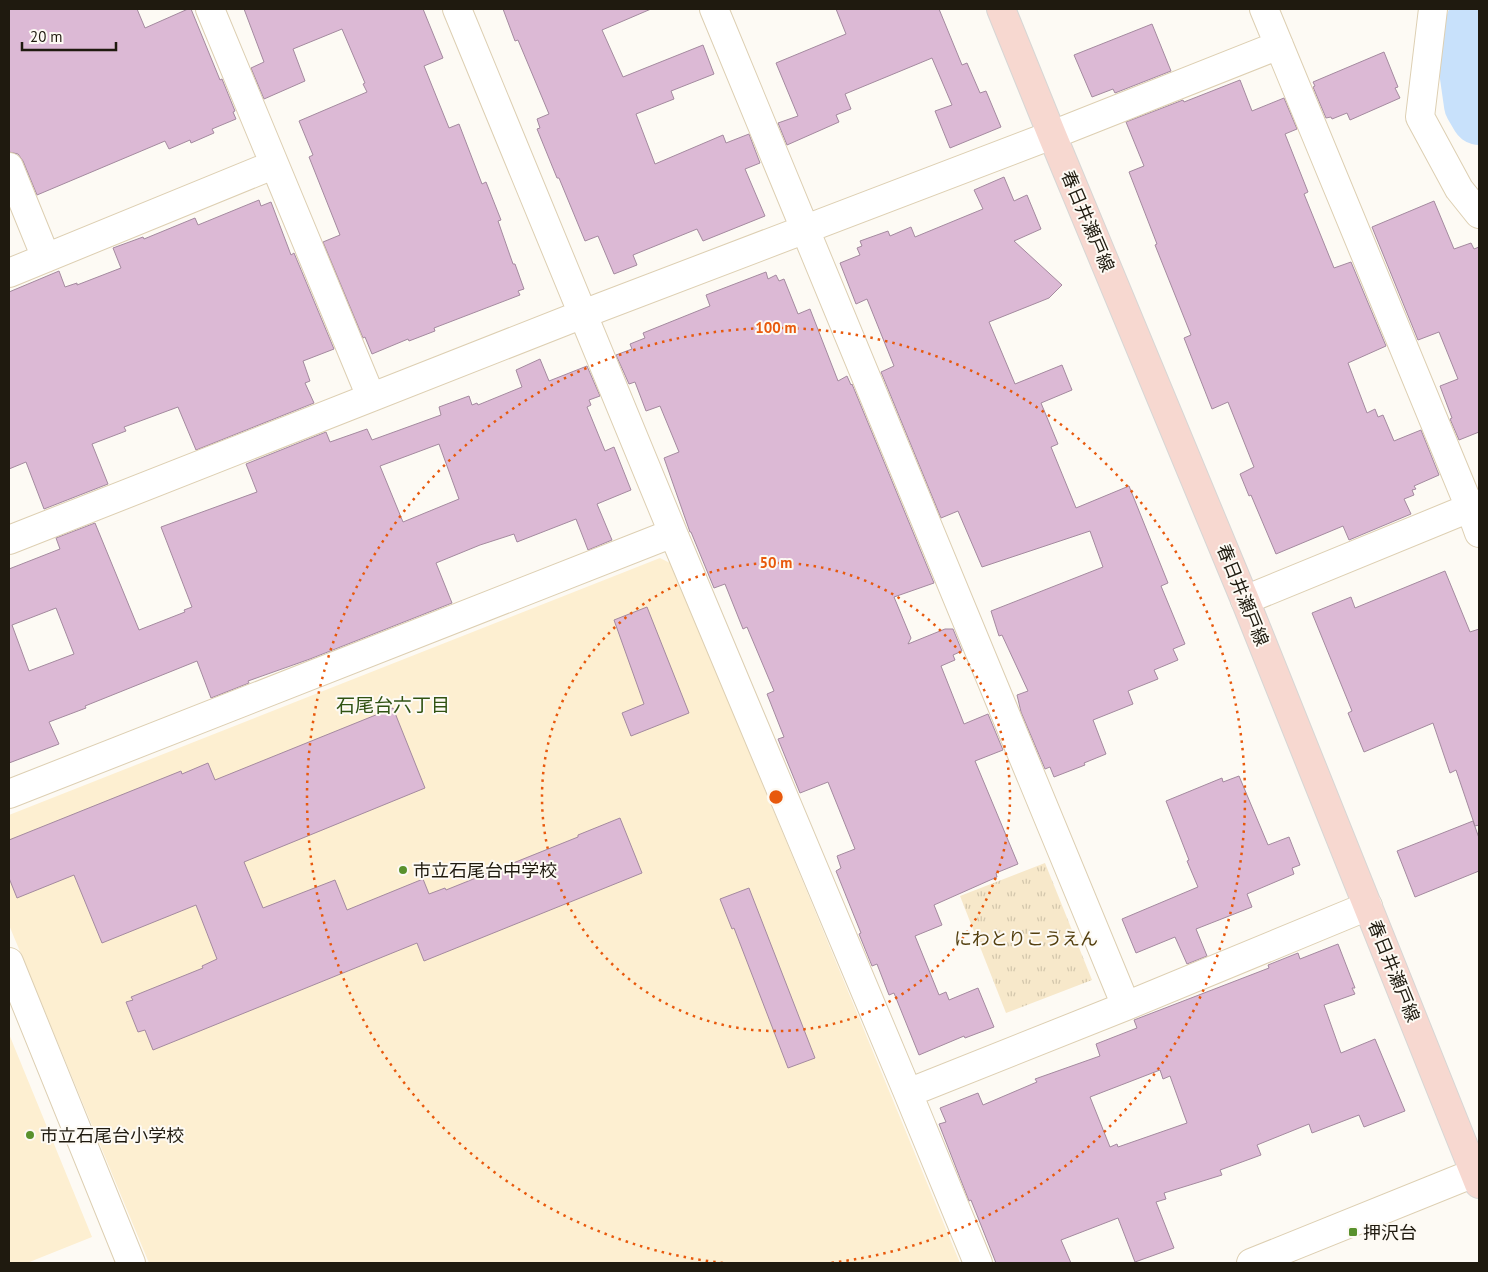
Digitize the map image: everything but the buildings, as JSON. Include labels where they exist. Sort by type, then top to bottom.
[{"type":"main road","name":"春日井瀬戸線","points":[[1001,9],[1245,600],[1478,1176]]},
{"type":"street","points":[[210,9],[273,165],[371,397]]},
{"type":"street","points":[[457,9],[673,533],[978,1263]]},
{"type":"street","points":[[714,9],[1126,1006]]},
{"type":"street","points":[[1245,600],[1476,515],[1264,9]]},
{"type":"street","points":[[1433,9],[1420,117],[1459,190],[1479,214]]},
{"type":"street","points":[[9,540],[583,314],[1052,135],[1279,45]]},
{"type":"street","points":[[9,273],[273,165]]},
{"type":"street","points":[[9,166],[46,258]]},
{"type":"street","points":[[9,794],[673,533]]},
{"type":"street","points":[[908,1093],[1126,1006],[1368,906]]},
{"type":"street","points":[[9,962],[131,1263]]},
{"type":"street","points":[[1251,1263],[1478,1176]]},
{"type":"shaded area","name":"市立石尾台中学校","points":[[660,558],[672,564],[960,1263],[149,1263],[9,925],[9,815]]},
{"type":"shaded area","name":"市立石尾台小学校","points":[[9,1034],[92,1237],[27,1263],[9,1263]]},
{"type":"green space","name":"にわとりこうえん","points":[[1045,863],[1092,980],[1006,1013],[960,896]]},
{"type":"waterway","points":[[1479,9],[1464,49],[1472,105],[1479,117]]},
{"type":"place","name":"市立石尾台中学校","points":[[403,870]]},
{"type":"place","name":"市立石尾台小学校","points":[[30,1135]]},
{"type":"place","name":"押沢台","points":[[1353,1232]]},
{"type":"district","name":"石尾台六丁目","points":[[393,705]]}]
